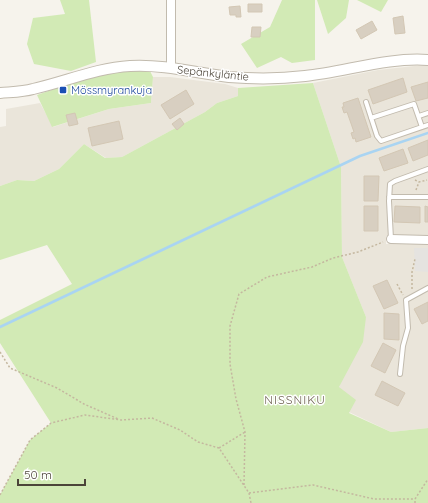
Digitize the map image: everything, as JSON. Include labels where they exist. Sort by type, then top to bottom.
[{"type":"street","points":[[171,0],[171,68]]},
{"type":"street","name":"Sepänkyläntie","points":[[0,93],[32,90],[97,71],[130,66],[171,68],[230,77],[275,78],[306,76],[392,62],[428,60]]},
{"type":"street","points":[[391,239],[428,240]]},
{"type":"lane","points":[[366,102],[377,136],[381,141],[428,125]]},
{"type":"lane","points":[[371,118],[414,104],[422,127]]},
{"type":"lane","points":[[419,116],[428,113]]},
{"type":"lane","points":[[391,239],[389,196],[390,184],[428,169]]},
{"type":"lane","points":[[389,196],[428,197]]},
{"type":"lane","points":[[400,374],[403,346],[408,328],[406,300],[428,288]]},
{"type":"path","points":[[419,182],[427,180]]},
{"type":"path","points":[[244,485],[245,432],[236,399],[230,364],[230,326],[239,294],[267,277],[312,267],[333,258],[358,252],[391,239]]},
{"type":"path","points":[[412,287],[412,272],[416,259]]},
{"type":"path","points":[[397,284],[406,300]]},
{"type":"path","points":[[0,352],[10,368],[57,388],[84,404],[121,420]]},
{"type":"path","points":[[0,495],[30,440],[51,424],[84,415],[121,420],[152,418],[180,430],[198,442],[220,448],[249,493],[251,503]]},
{"type":"path","points":[[220,448],[245,432]]},
{"type":"path","points":[[415,503],[428,479]]},
{"type":"path","points":[[249,493],[313,485],[374,499],[416,499]]},
{"type":"shaded area","points":[[428,65],[428,236],[386,236],[386,244],[428,244],[428,428],[391,432],[349,412],[339,387],[366,317],[342,257],[341,167],[313,83],[378,70]]},
{"type":"shaded area","points":[[153,77],[170,77],[225,84],[238,88],[238,96],[217,103],[205,112],[122,157],[106,158],[84,144],[59,169],[34,181],[17,180],[0,186],[0,127],[6,126],[6,109],[40,103],[53,127],[109,109],[151,103]]},
{"type":"shaded area","points":[[414,248],[428,248],[428,272],[415,271]]},
{"type":"green space","points":[[60,0],[89,0],[96,62],[71,71],[34,64],[27,44],[33,18],[65,14]]},
{"type":"green space","points":[[282,0],[315,0],[315,60],[292,63],[281,57],[257,68],[241,44],[270,27]]},
{"type":"green space","points":[[317,0],[349,0],[346,18],[328,34]]},
{"type":"green space","points":[[357,0],[388,0],[381,12]]},
{"type":"green space","points":[[120,71],[150,71],[153,77],[151,103],[109,109],[52,127],[37,95],[85,78]]},
{"type":"green space","points":[[313,83],[341,167],[342,257],[366,317],[363,342],[339,387],[356,400],[349,413],[391,432],[428,428],[428,503],[0,503],[0,495],[30,440],[51,423],[0,343],[0,320],[72,284],[47,245],[0,260],[0,186],[17,180],[34,181],[59,169],[84,144],[105,158],[122,157],[205,112],[217,103],[238,96],[238,88]]},
{"type":"building","points":[[248,4],[262,4],[262,12],[248,12]]},
{"type":"building","points":[[240,6],[241,17],[230,15],[229,7]]},
{"type":"building","points":[[403,16],[405,33],[395,34],[393,18]]},
{"type":"building","points":[[372,21],[377,30],[361,39],[356,30]]},
{"type":"building","points":[[252,27],[261,27],[260,37],[251,37]]},
{"type":"building","points":[[403,78],[407,92],[373,104],[368,90]]},
{"type":"building","points":[[428,82],[428,98],[416,101],[411,87]]},
{"type":"building","points":[[186,90],[194,104],[170,119],[161,105]]},
{"type":"building","points":[[358,98],[371,137],[356,142],[351,133],[354,132],[347,112],[344,113],[342,107],[344,107],[343,103]]},
{"type":"building","points":[[75,113],[78,124],[69,126],[66,115]]},
{"type":"building","points":[[180,118],[184,124],[177,130],[172,124]]},
{"type":"building","points":[[119,121],[123,139],[92,146],[88,128]]},
{"type":"building","points":[[428,140],[428,155],[413,161],[408,148]]},
{"type":"building","points":[[403,149],[408,163],[384,171],[379,158]]},
{"type":"building","points":[[364,176],[379,176],[378,201],[364,201]]},
{"type":"building","points":[[364,206],[378,206],[378,231],[364,231]]},
{"type":"building","points":[[395,206],[420,207],[420,223],[394,222]]},
{"type":"building","points":[[425,206],[428,207],[428,222],[425,222]]},
{"type":"building","points":[[387,280],[398,303],[384,309],[373,286]]},
{"type":"building","points":[[428,302],[428,321],[422,324],[414,309]]},
{"type":"building","points":[[384,313],[399,314],[399,340],[384,339]]},
{"type":"building","points":[[383,343],[396,350],[385,373],[371,366]]},
{"type":"building","points":[[382,381],[405,393],[398,406],[375,395]]},
{"type":"waterway","points":[[0,327],[360,156],[428,133]]},
{"type":"place","name":"Mössmyrankuja","points":[[63,90]]},
{"type":"district","name":"NISSNIKU","points":[[295,399]]}]
